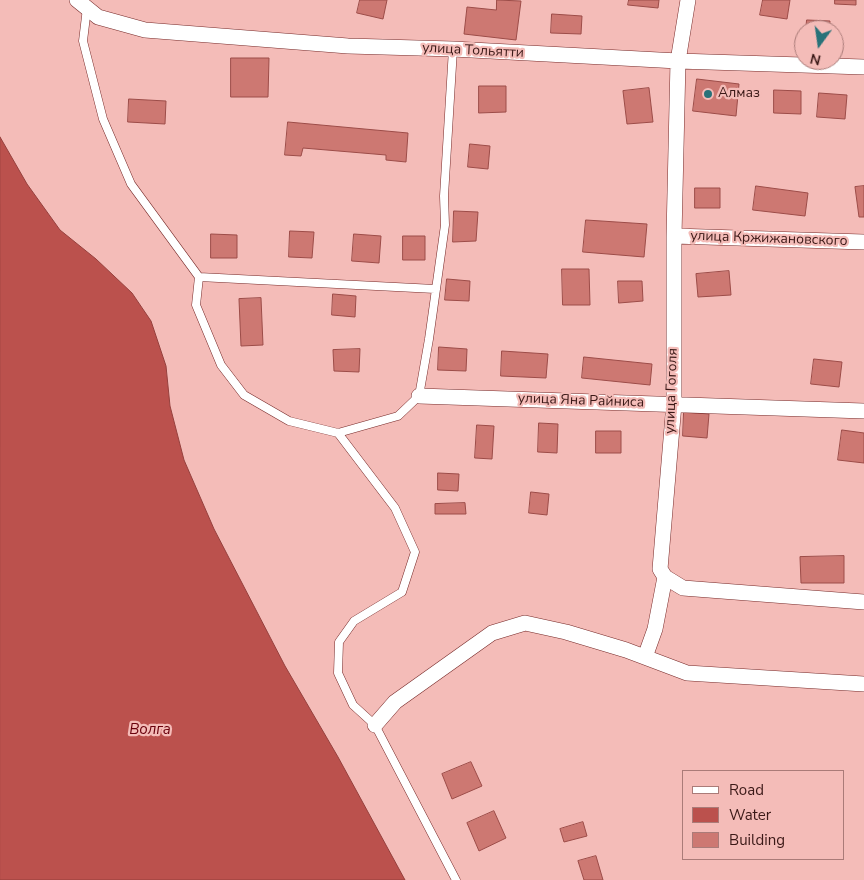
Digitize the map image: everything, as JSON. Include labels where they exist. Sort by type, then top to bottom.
[{"type":"street","name":"улица Гоголя","points":[[665,578],[660,569],[674,404],[674,236],[678,61],[688,0]]},
{"type":"street","name":"улица Тольятти","points":[[82,4],[98,17],[144,30],[348,46],[453,49],[678,61],[864,67]]},
{"type":"street","name":"улица Кржижановского","points":[[674,236],[864,242]]},
{"type":"street","name":"улица Яна Райниса","points":[[419,396],[864,410]]},
{"type":"street","points":[[645,657],[655,629],[665,578],[684,588],[864,602]]},
{"type":"street","points":[[376,725],[394,702],[492,633],[526,623],[566,632],[645,657],[687,673],[864,684]]},
{"type":"lane","points":[[82,4],[83,41],[104,119],[131,184],[199,277],[196,305],[220,365],[244,395],[289,420],[338,433],[398,416],[419,396],[445,225],[444,196],[453,49]]},
{"type":"lane","points":[[199,277],[435,289]]},
{"type":"lane","points":[[338,433],[395,508],[414,552],[402,592],[354,621],[339,642],[338,672],[352,705],[376,725],[456,880]]},
{"type":"water","name":"Волга","points":[[0,137],[27,184],[60,230],[96,259],[132,293],[151,321],[166,366],[170,406],[184,460],[214,529],[285,666],[338,757],[405,880],[0,880]]},
{"type":"building","points":[[360,0],[387,0],[383,19],[357,13]]},
{"type":"building","points":[[497,0],[521,1],[516,40],[464,34],[467,7],[496,10]]},
{"type":"building","points":[[629,0],[659,0],[658,8],[628,5]]},
{"type":"building","points":[[763,0],[790,0],[787,19],[760,15]]},
{"type":"building","points":[[835,0],[856,0],[856,5],[835,4]]},
{"type":"building","points":[[552,14],[582,16],[581,34],[551,33]]},
{"type":"building","points":[[231,58],[269,58],[268,97],[231,97]]},
{"type":"building","points":[[697,79],[739,84],[736,116],[693,111]]},
{"type":"building","points":[[479,86],[506,86],[506,112],[479,113]]},
{"type":"building","points":[[649,88],[653,122],[627,124],[623,91]]},
{"type":"building","points":[[774,90],[801,91],[801,114],[774,113]]},
{"type":"building","points":[[819,93],[847,95],[845,119],[817,117]]},
{"type":"building","points":[[129,99],[166,101],[165,124],[128,122]]},
{"type":"building","points":[[288,122],[408,133],[406,162],[386,160],[386,155],[303,148],[301,156],[285,155]]},
{"type":"building","points":[[470,144],[490,146],[488,169],[468,167]]},
{"type":"building","points":[[756,186],[808,193],[805,216],[753,210]]},
{"type":"building","points":[[864,186],[864,217],[859,217],[855,187]]},
{"type":"building","points":[[695,188],[720,188],[720,208],[695,208]]},
{"type":"building","points":[[454,211],[478,212],[476,241],[453,242]]},
{"type":"building","points":[[586,220],[647,224],[644,257],[583,252]]},
{"type":"building","points":[[290,231],[314,232],[312,258],[289,257]]},
{"type":"building","points":[[211,234],[237,235],[237,258],[211,258]]},
{"type":"building","points":[[354,234],[381,236],[379,263],[352,261]]},
{"type":"building","points":[[403,236],[425,236],[425,260],[403,260]]},
{"type":"building","points":[[562,269],[589,269],[590,305],[563,305]]},
{"type":"building","points":[[729,271],[731,295],[698,297],[696,274]]},
{"type":"building","points":[[447,279],[470,281],[469,301],[445,300]]},
{"type":"building","points":[[618,281],[642,281],[643,301],[619,303]]},
{"type":"building","points":[[333,294],[356,296],[355,317],[332,315]]},
{"type":"building","points":[[261,298],[263,345],[241,346],[239,299]]},
{"type":"building","points":[[439,347],[467,349],[466,371],[438,370]]},
{"type":"building","points":[[360,349],[359,372],[334,371],[333,350]]},
{"type":"building","points":[[502,351],[548,354],[546,378],[501,376]]},
{"type":"building","points":[[584,357],[652,364],[650,385],[582,378]]},
{"type":"building","points":[[814,359],[842,362],[839,387],[811,384]]},
{"type":"building","points":[[684,412],[709,414],[707,438],[683,436]]},
{"type":"building","points":[[539,423],[558,424],[557,453],[538,452]]},
{"type":"building","points":[[477,425],[494,426],[492,459],[475,458]]},
{"type":"building","points":[[842,430],[864,433],[864,463],[838,460]]},
{"type":"building","points":[[596,431],[621,431],[621,453],[596,453]]},
{"type":"building","points":[[438,473],[459,474],[458,491],[438,490]]},
{"type":"building","points":[[531,492],[549,494],[547,515],[529,513]]},
{"type":"building","points":[[465,503],[466,514],[435,514],[435,504]]},
{"type":"building","points":[[844,556],[844,583],[801,583],[800,557]]},
{"type":"building","points":[[471,762],[482,786],[452,799],[442,774]]},
{"type":"building","points":[[494,811],[506,838],[479,851],[467,823]]},
{"type":"building","points":[[583,822],[587,836],[564,842],[560,829]]},
{"type":"building","points":[[596,856],[603,880],[584,880],[578,861]]},
{"type":"place","name":"Алмаз","points":[[708,94]]}]
